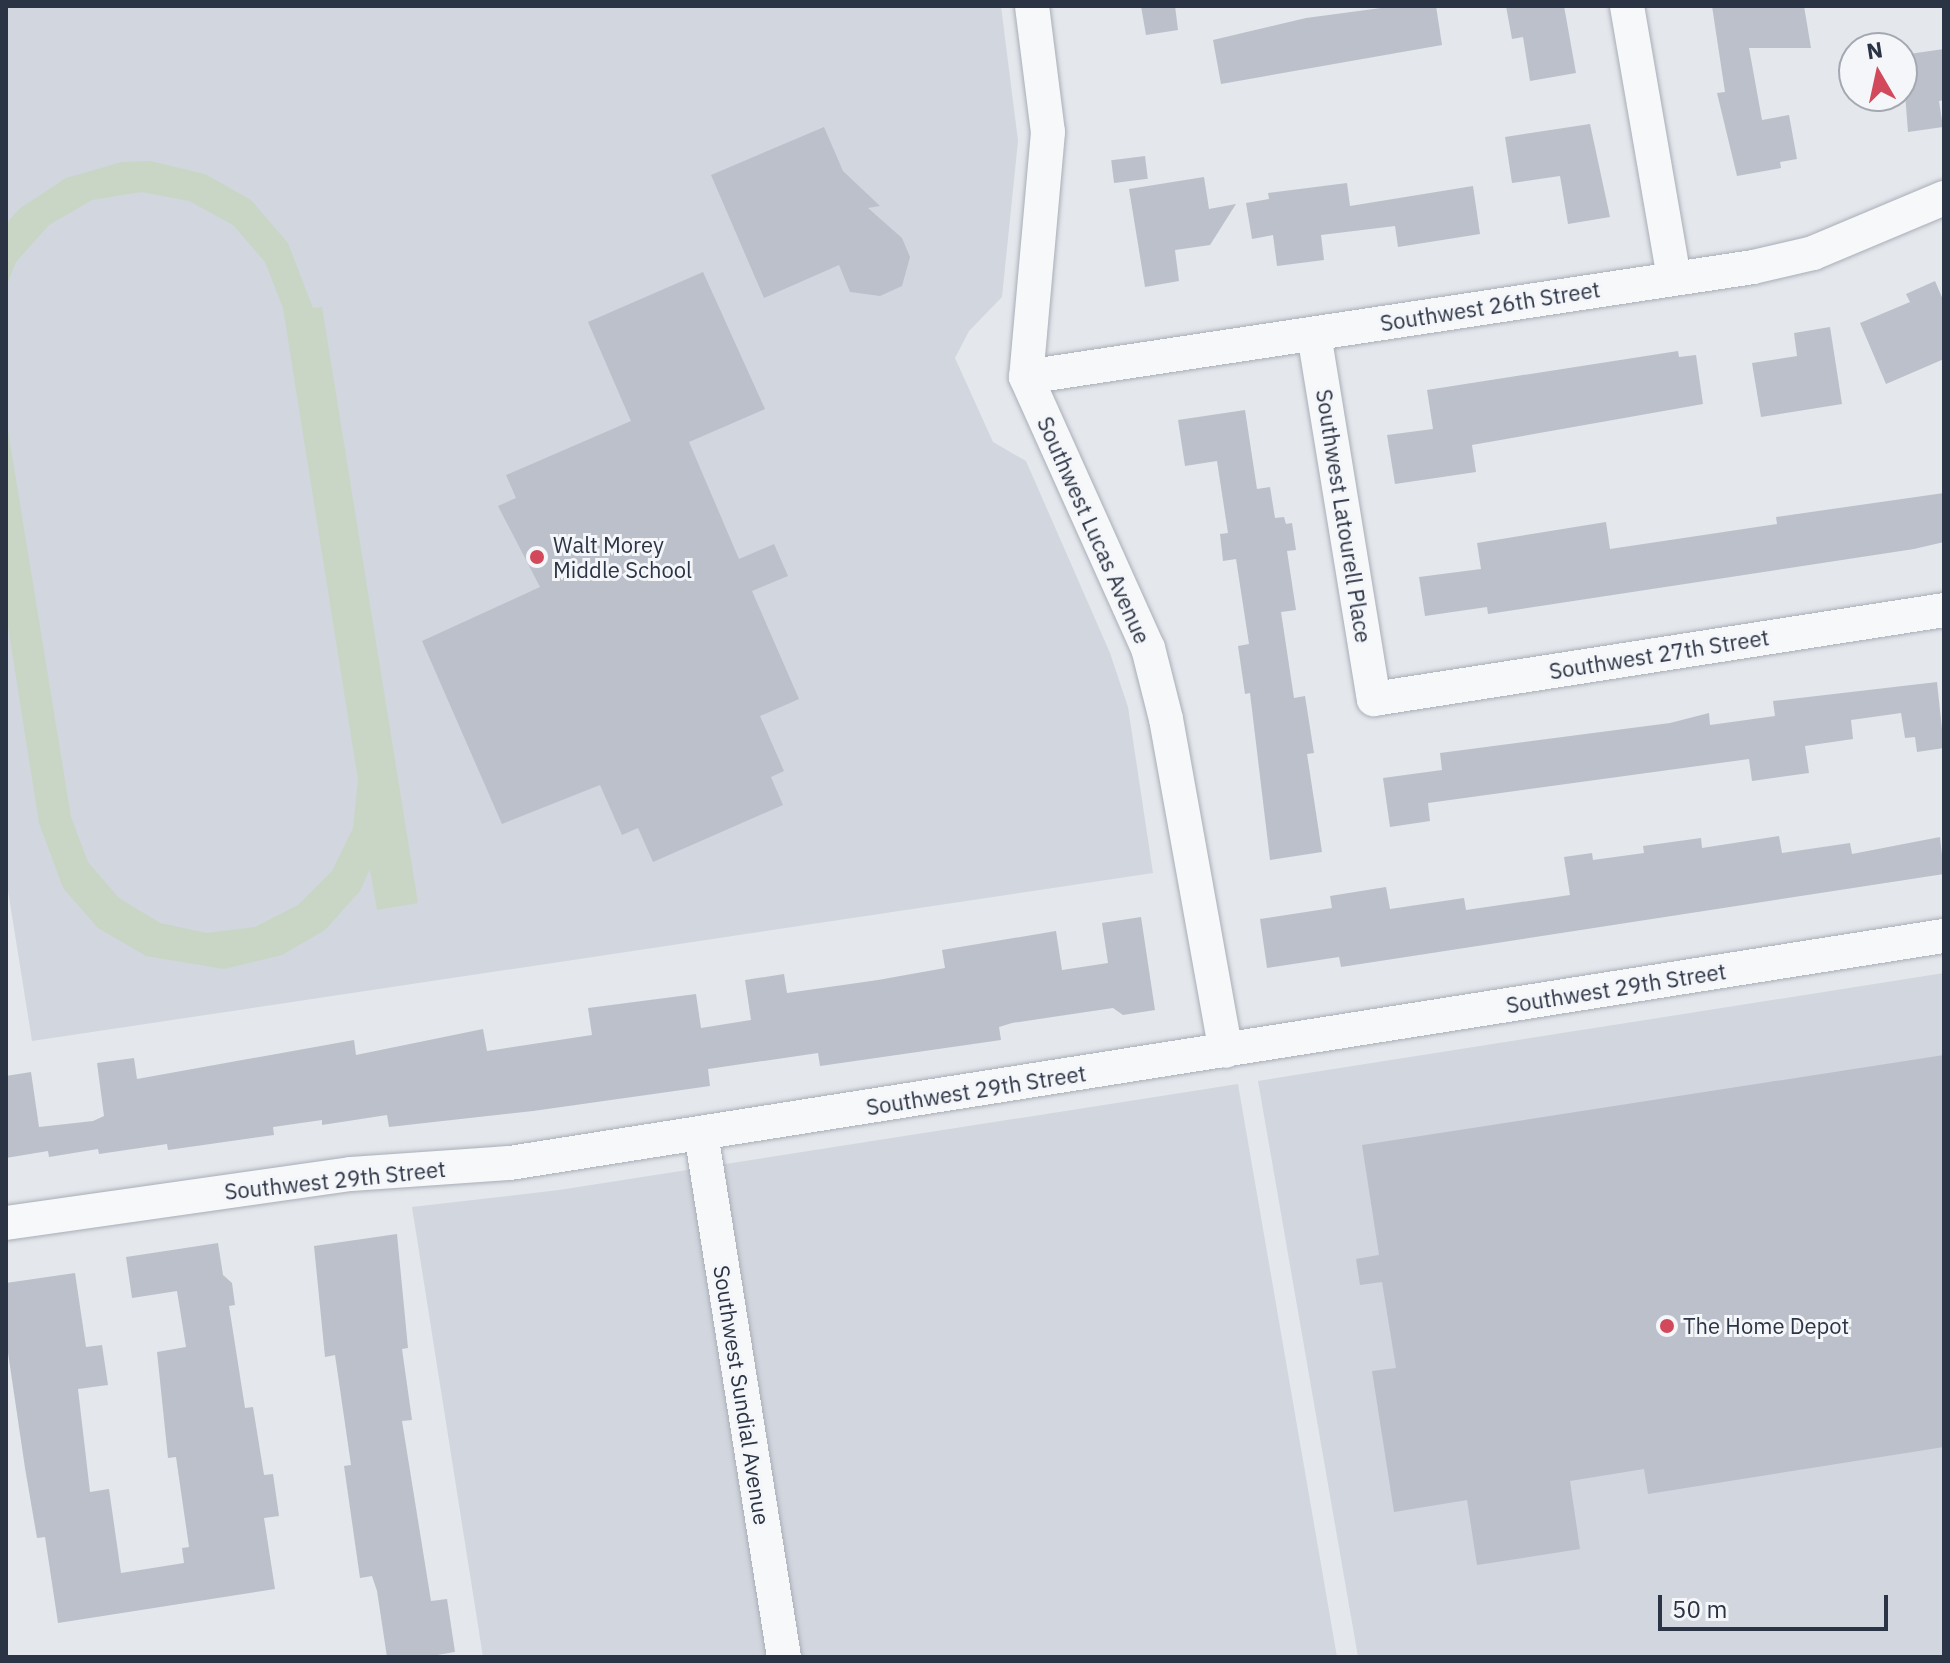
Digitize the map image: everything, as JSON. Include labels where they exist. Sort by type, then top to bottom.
[{"type":"street","name":"Southwest Lucas Avenue","points":[[1032,6],[1048,132],[1026,377],[1148,648],[1166,719],[1226,1051]]},
{"type":"street","points":[[1627,6],[1674,277]]},
{"type":"street","name":"Southwest 26th Street","points":[[1026,377],[1813,253],[1944,198]]},
{"type":"street","name":"Southwest Latourell Place","points":[[1314,334],[1374,699]]},
{"type":"street","name":"Southwest 27th Street","points":[[1374,699],[1944,610]]},
{"type":"street","name":"Southwest 29th Street","points":[[6,1223],[337,1175],[510,1163],[1944,936]]},
{"type":"street","name":"Southwest Sundial Avenue","points":[[701,1133],[784,1657]]},
{"type":"shaded area","name":"Walt Morey Middle School","points":[[6,6],[1001,6],[1018,141],[1002,297],[969,331],[955,358],[993,442],[1026,461],[1110,653],[1128,707],[1153,873],[32,1041],[6,878]]},
{"type":"shaded area","points":[[1944,973],[1944,1657],[1358,1657],[1258,1081]]},
{"type":"shaded area","points":[[1238,1084],[1337,1657],[483,1657],[412,1207],[559,1190]]},
{"type":"green space","points":[[150,161],[205,174],[251,200],[288,243],[313,308],[322,307],[418,903],[377,910],[370,869],[360,891],[325,930],[282,955],[224,969],[146,956],[98,928],[63,888],[39,823],[6,614],[6,418],[71,817],[88,862],[119,898],[160,923],[207,933],[255,927],[298,905],[332,871],[353,828],[358,780],[283,308],[265,262],[233,225],[189,201],[141,192],[92,200],[49,225],[16,262],[6,287],[6,224],[19,209],[66,178],[122,162]]},
{"type":"building","points":[[1141,6],[1175,6],[1178,30],[1146,35]]},
{"type":"building","points":[[1396,6],[1436,6],[1442,45],[1221,84],[1213,40],[1306,18]]},
{"type":"building","points":[[1506,6],[1564,6],[1576,73],[1530,81],[1523,37],[1512,39]]},
{"type":"building","points":[[1712,6],[1804,6],[1811,48],[1749,48],[1762,120],[1789,115],[1797,159],[1780,162],[1781,168],[1737,176],[1717,93],[1725,92]]},
{"type":"building","points":[[1944,49],[1944,100],[1939,101],[1943,127],[1908,132],[1906,112],[1918,112],[1918,53]]},
{"type":"building","points":[[1590,124],[1610,217],[1568,224],[1560,176],[1512,183],[1505,137]]},
{"type":"building","points":[[824,127],[843,171],[880,206],[868,208],[902,238],[910,257],[902,286],[880,296],[850,292],[839,265],[764,298],[711,175]]},
{"type":"building","points":[[1145,156],[1148,179],[1114,183],[1111,160]]},
{"type":"building","points":[[1204,177],[1209,209],[1236,204],[1210,245],[1175,250],[1179,281],[1145,287],[1129,189]]},
{"type":"building","points":[[1347,183],[1350,206],[1473,186],[1480,234],[1398,247],[1395,226],[1321,235],[1324,260],[1277,266],[1273,235],[1252,239],[1246,203],[1269,199],[1268,193]]},
{"type":"building","points":[[703,272],[765,409],[689,442],[739,559],[774,544],[788,576],[752,591],[799,699],[760,716],[784,771],[771,777],[783,805],[653,862],[638,828],[622,835],[600,785],[502,824],[422,641],[540,587],[498,506],[516,498],[506,475],[631,421],[588,322]]},
{"type":"building","points":[[1935,281],[1944,302],[1944,359],[1886,384],[1860,323],[1910,302],[1906,294]]},
{"type":"building","points":[[1830,327],[1842,404],[1761,417],[1752,363],[1797,356],[1794,333]]},
{"type":"building","points":[[1678,351],[1679,357],[1696,355],[1703,404],[1472,445],[1476,472],[1395,484],[1387,435],[1433,429],[1427,390]]},
{"type":"building","points":[[1245,410],[1257,489],[1270,487],[1275,518],[1284,517],[1286,524],[1292,523],[1296,550],[1287,551],[1296,610],[1281,612],[1294,698],[1305,696],[1314,753],[1307,754],[1322,852],[1270,860],[1250,693],[1245,694],[1238,646],[1249,644],[1236,559],[1223,561],[1220,534],[1228,533],[1217,461],[1185,466],[1178,420]]},
{"type":"building","points":[[1944,493],[1944,542],[1488,614],[1487,607],[1425,616],[1419,577],[1481,569],[1477,543],[1606,522],[1610,549],[1777,524],[1776,517]]},
{"type":"building","points":[[1937,682],[1944,748],[1917,752],[1915,737],[1905,738],[1901,713],[1851,720],[1853,739],[1805,746],[1809,773],[1752,781],[1749,759],[1428,803],[1430,821],[1390,827],[1383,778],[1442,770],[1440,753],[1670,723],[1709,713],[1710,725],[1775,716],[1773,701]]},
{"type":"building","points":[[1779,836],[1782,853],[1850,843],[1852,854],[1940,837],[1944,874],[1341,967],[1339,957],[1267,968],[1260,919],[1332,908],[1330,896],[1386,887],[1390,909],[1464,898],[1466,910],[1570,895],[1564,857],[1592,853],[1593,860],[1644,853],[1643,846],[1701,838],[1702,848]]},
{"type":"building","points":[[1141,917],[1155,1010],[1123,1015],[1113,1008],[1012,1023],[999,1027],[1001,1040],[820,1066],[818,1053],[708,1069],[710,1086],[533,1111],[389,1127],[387,1115],[322,1125],[322,1120],[273,1127],[274,1135],[168,1150],[167,1144],[99,1154],[98,1149],[49,1157],[48,1151],[6,1158],[6,1076],[31,1072],[39,1127],[93,1121],[104,1116],[97,1063],[134,1058],[137,1079],[354,1040],[356,1055],[483,1029],[487,1051],[592,1035],[588,1008],[696,994],[701,1028],[751,1020],[745,980],[784,974],[787,993],[878,980],[945,968],[942,950],[1056,931],[1062,970],[1108,963],[1102,923]]},
{"type":"building","name":"The Home Depot","points":[[1944,1055],[1944,1447],[1648,1494],[1644,1469],[1570,1481],[1580,1549],[1477,1565],[1467,1500],[1394,1512],[1372,1371],[1396,1368],[1382,1282],[1360,1285],[1356,1259],[1379,1255],[1362,1145]]},
{"type":"building","points":[[397,1234],[408,1348],[402,1349],[412,1420],[402,1421],[431,1601],[447,1599],[455,1652],[425,1657],[387,1657],[372,1576],[360,1578],[344,1466],[351,1465],[335,1355],[325,1357],[314,1246]]},
{"type":"building","points":[[218,1243],[223,1275],[232,1283],[235,1305],[229,1306],[245,1408],[253,1407],[264,1475],[273,1474],[279,1516],[264,1518],[275,1589],[58,1623],[45,1537],[37,1538],[25,1468],[6,1339],[6,1283],[75,1273],[86,1347],[102,1345],[108,1385],[78,1389],[90,1492],[109,1489],[121,1573],[184,1563],[182,1548],[189,1547],[176,1457],[168,1458],[157,1352],[186,1347],[177,1291],[132,1298],[126,1257]]},
{"type":"place","name":"Walt Morey Middle School","points":[[537,557]]},
{"type":"place","name":"The Home Depot","points":[[1667,1326]]}]
